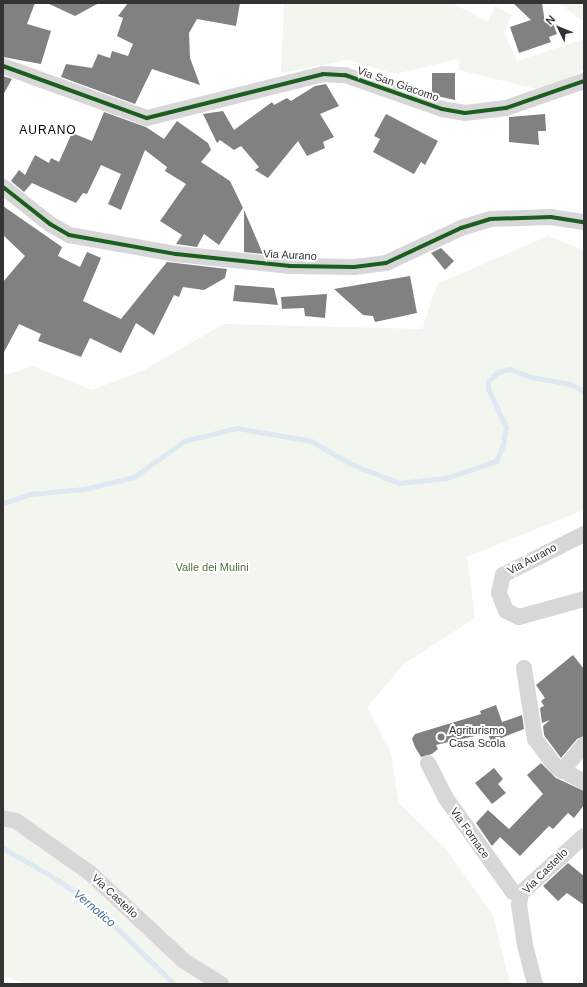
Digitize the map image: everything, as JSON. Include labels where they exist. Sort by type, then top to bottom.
[{"type":"street","name":"Via San Giacomo","points":[[3,66],[133,117],[147,118],[322,74],[345,76],[442,109],[465,113],[506,108],[584,81]]},
{"type":"street","name":"Via Aurano","points":[[3,186],[50,224],[69,235],[176,254],[290,266],[354,267],[386,263],[461,228],[490,219],[551,217],[584,222]]},
{"type":"street","name":"Via Aurano","points":[[584,534],[503,575],[499,593],[506,611],[519,617],[584,599]]},
{"type":"street","points":[[524,668],[534,739],[562,771],[584,782]]},
{"type":"street","points":[[562,771],[584,745]]},
{"type":"street","name":"Via Fornace","points":[[428,763],[445,797],[513,892],[521,893]]},
{"type":"street","name":"Via Castello","points":[[3,818],[16,821],[90,873],[184,961],[221,984]]},
{"type":"street","name":"Via Castello","points":[[535,984],[525,944],[520,906],[521,893],[584,836]]},
{"type":"green space","points":[[284,3],[452,3],[488,22],[495,6],[512,15],[504,32],[517,61],[584,39],[584,69],[569,79],[537,89],[459,70],[459,59],[395,74],[348,60],[281,73]]},
{"type":"green space","points":[[559,3],[584,3],[584,22]]},
{"type":"green space","name":"Valle dei Mulini","points":[[548,236],[584,250],[584,510],[467,557],[475,618],[404,664],[367,707],[391,753],[399,803],[445,848],[493,915],[510,984],[28,984],[3,976],[3,372],[8,374],[33,366],[92,390],[144,370],[224,324],[422,329],[437,284]]},
{"type":"building","points":[[3,3],[35,3],[27,24],[51,31],[41,64],[3,57]]},
{"type":"building","points":[[47,3],[99,3],[75,16]]},
{"type":"building","points":[[128,3],[240,3],[236,26],[197,19],[189,33],[190,58],[200,85],[152,69],[135,104],[61,77],[66,64],[92,68],[98,54],[110,58],[112,51],[128,56],[133,44],[117,36],[123,18],[118,16]]},
{"type":"building","points":[[513,3],[542,3],[545,23],[552,21],[557,34],[549,37],[551,42],[519,53],[510,27],[531,20]]},
{"type":"building","points":[[432,73],[455,73],[455,100],[432,95]]},
{"type":"building","points":[[3,76],[12,79],[3,95]]},
{"type":"building","points":[[326,84],[339,106],[320,114],[334,137],[323,142],[325,148],[307,156],[298,141],[268,178],[255,170],[259,167],[241,146],[234,150],[220,140],[217,143],[203,114],[223,111],[234,130],[272,102],[274,105],[287,98],[291,101],[315,86]]},
{"type":"building","points":[[104,112],[146,127],[164,139],[177,121],[208,143],[211,150],[201,162],[230,181],[243,208],[219,245],[204,234],[197,247],[176,244],[182,235],[160,221],[186,184],[165,171],[167,167],[145,150],[121,210],[108,204],[121,174],[101,165],[87,194],[83,193],[76,203],[32,183],[24,192],[11,181],[19,170],[25,175],[35,155],[49,163],[51,158],[59,162],[72,133],[92,141]]},
{"type":"building","points":[[386,114],[438,141],[425,165],[421,162],[414,174],[373,152],[380,139],[374,136]]},
{"type":"building","points":[[545,114],[546,131],[538,131],[539,145],[509,142],[509,117]]},
{"type":"building","points":[[3,206],[62,247],[58,256],[80,267],[87,252],[101,258],[83,301],[121,319],[167,262],[227,269],[225,278],[204,290],[183,287],[179,297],[174,295],[154,335],[136,323],[121,353],[90,338],[81,357],[38,341],[41,334],[19,324],[3,354],[3,282],[25,256],[3,235]]},
{"type":"building","points":[[244,210],[263,254],[244,252]]},
{"type":"building","points":[[441,248],[454,261],[445,270],[431,253]]},
{"type":"building","points":[[410,276],[417,313],[375,322],[373,316],[363,315],[334,289]]},
{"type":"building","points":[[235,285],[274,288],[278,305],[233,301]]},
{"type":"building","points":[[327,294],[325,318],[305,316],[304,308],[282,309],[281,297]]},
{"type":"building","points":[[573,655],[584,669],[584,736],[577,739],[561,758],[544,735],[543,726],[550,720],[542,723],[540,708],[544,706],[541,701],[545,698],[536,685]]},
{"type":"building","points":[[496,705],[502,722],[522,715],[524,729],[491,742],[488,733],[436,745],[438,749],[432,754],[421,757],[412,739],[415,734],[481,714],[480,711]]},
{"type":"building","points":[[541,763],[556,778],[584,791],[584,805],[574,818],[568,813],[553,829],[549,826],[520,856],[500,837],[492,846],[476,823],[488,810],[509,829],[543,794],[527,775]]},
{"type":"building","points":[[494,768],[503,779],[498,784],[506,793],[492,804],[475,783]]},
{"type":"building","points":[[568,863],[584,876],[584,905],[567,893],[558,901],[543,886]]},
{"type":"waterway","points":[[3,503],[30,494],[84,489],[134,477],[184,441],[237,428],[311,441],[351,464],[399,483],[446,478],[496,461],[503,445],[506,427],[488,389],[488,381],[498,372],[509,369],[531,377],[570,384],[584,391]]},
{"type":"waterway","name":"Vernotico","points":[[3,848],[58,880],[95,907],[174,984]]},
{"type":"cycle path","points":[[3,66],[147,118],[323,74],[345,75],[442,109],[465,113],[506,108],[584,81]]},
{"type":"cycle path","points":[[3,187],[50,224],[69,235],[176,254],[290,266],[354,267],[386,263],[461,228],[490,219],[551,217],[584,222]]},
{"type":"place","name":"Agriturismo Casa Scola","points":[[441,737]]},
{"type":"district","name":"AURANO","points":[[48,131]]}]
